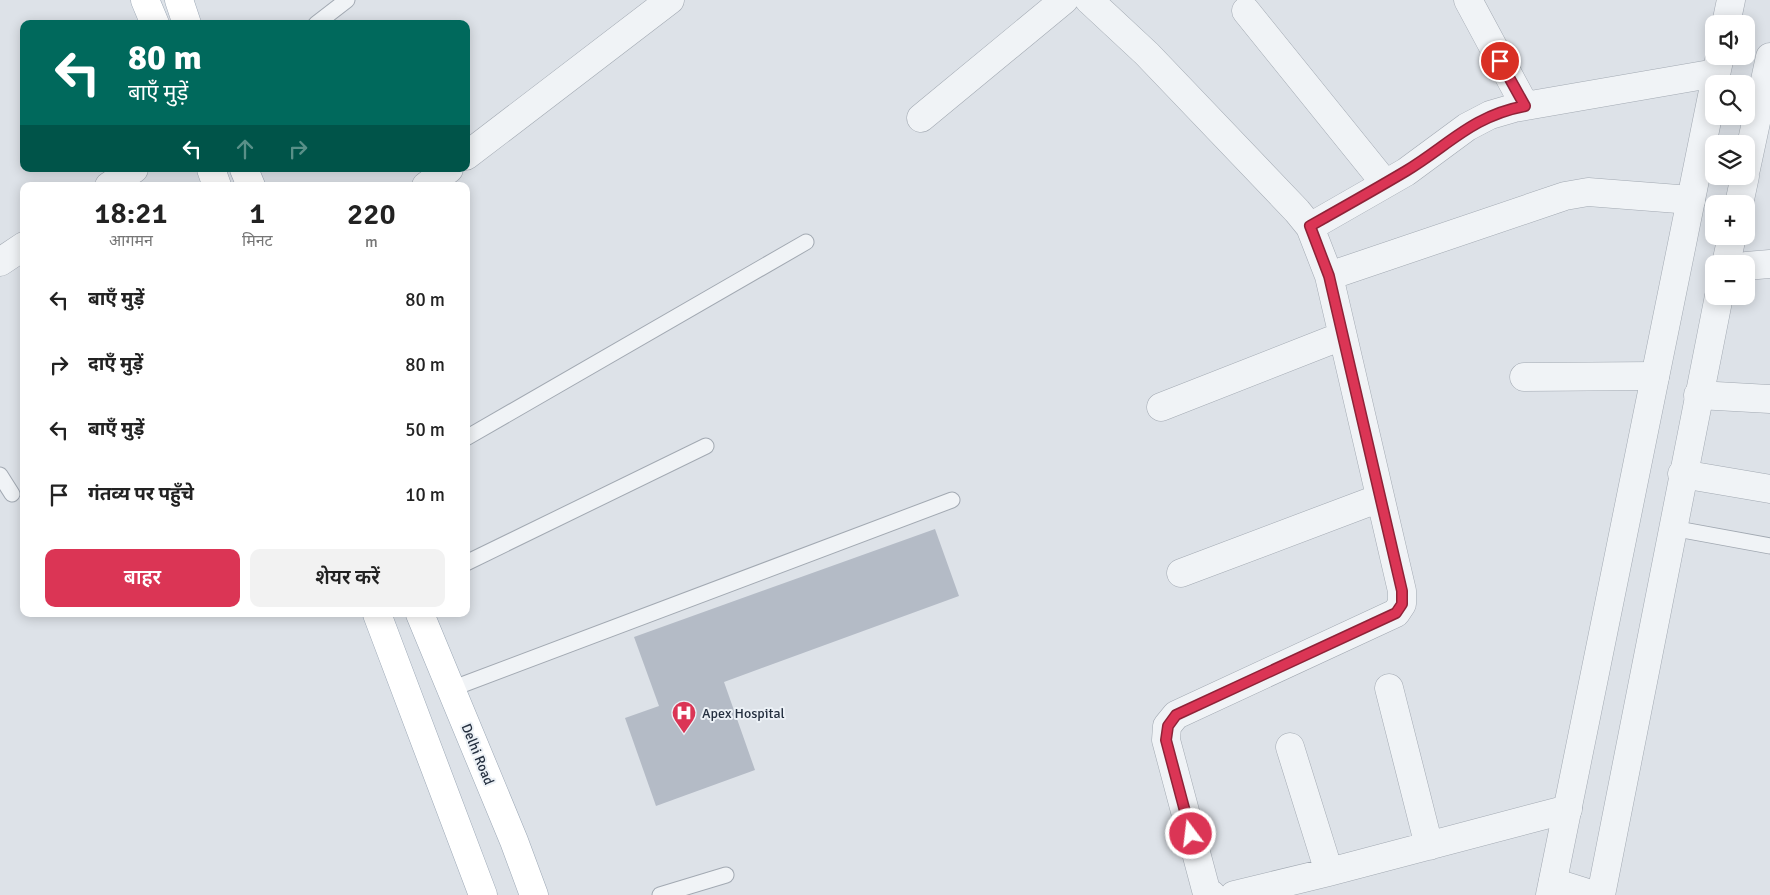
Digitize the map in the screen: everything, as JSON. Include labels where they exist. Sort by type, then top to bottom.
[{"type":"main road","points":[[145,0],[153,20]]},
{"type":"main road","points":[[178,0],[186,20]]},
{"type":"main road","points":[[378,617],[483,895]]},
{"type":"main road","name":"Delhi Road","points":[[421,617],[514,841],[534,895]]},
{"type":"street","points":[[470,153],[670,0]]},
{"type":"street","points":[[921,118],[1064,0]]},
{"type":"street","points":[[1089,0],[1147,54],[1310,226],[1329,276],[1402,591],[1402,604],[1396,613],[1176,715],[1168,726],[1166,740],[1206,890],[1212,895]]},
{"type":"street","points":[[1468,0],[1525,106]]},
{"type":"street","points":[[1728,15],[1731,0]]},
{"type":"street","points":[[1246,11],[1384,182]]},
{"type":"street","points":[[1753,135],[1770,57]]},
{"type":"street","points":[[1310,226],[1384,182],[1406,172],[1468,127],[1490,115],[1525,106],[1705,77]]},
{"type":"street","points":[[1594,895],[1552,888],[1706,125]]},
{"type":"street","points":[[115,182],[130,172]]},
{"type":"street","points":[[431,182],[445,172]]},
{"type":"street","points":[[1329,276],[1565,196],[1596,192],[1691,200]]},
{"type":"street","points":[[0,262],[20,249]]},
{"type":"street","points":[[1755,265],[1770,264]]},
{"type":"street","points":[[1601,895],[1682,474],[1717,305]]},
{"type":"street","points":[[1161,407],[1342,336]]},
{"type":"street","points":[[1524,377],[1655,376]]},
{"type":"street","points":[[1698,395],[1770,398]]},
{"type":"street","points":[[1682,474],[1770,489]]},
{"type":"street","points":[[1181,573],[1380,498]]},
{"type":"street","points":[[1389,688],[1429,846]]},
{"type":"street","points":[[1290,747],[1329,872]]},
{"type":"street","points":[[1234,895],[1429,846],[1568,808]]},
{"type":"lane","points":[[321,20],[347,0]]},
{"type":"lane","points":[[470,436],[806,242]]},
{"type":"lane","points":[[470,561],[706,446]]},
{"type":"lane","points":[[0,475],[12,494]]},
{"type":"lane","points":[[451,689],[952,500]]},
{"type":"lane","points":[[1672,528],[1770,546]]},
{"type":"lane","points":[[660,895],[726,875]]},
{"type":"building","points":[[935,529],[959,596],[724,682],[755,770],[656,806],[625,718],[659,706],[634,637]]},
{"type":"place","name":"Apex Hospital","points":[[684,734]]},
{"type":"route","points":[[1191,834],[1166,740],[1168,726],[1176,715],[1396,613],[1402,604],[1402,591],[1329,276],[1310,226],[1384,182],[1406,172],[1468,127],[1490,115],[1525,106],[1500,61]]}]
